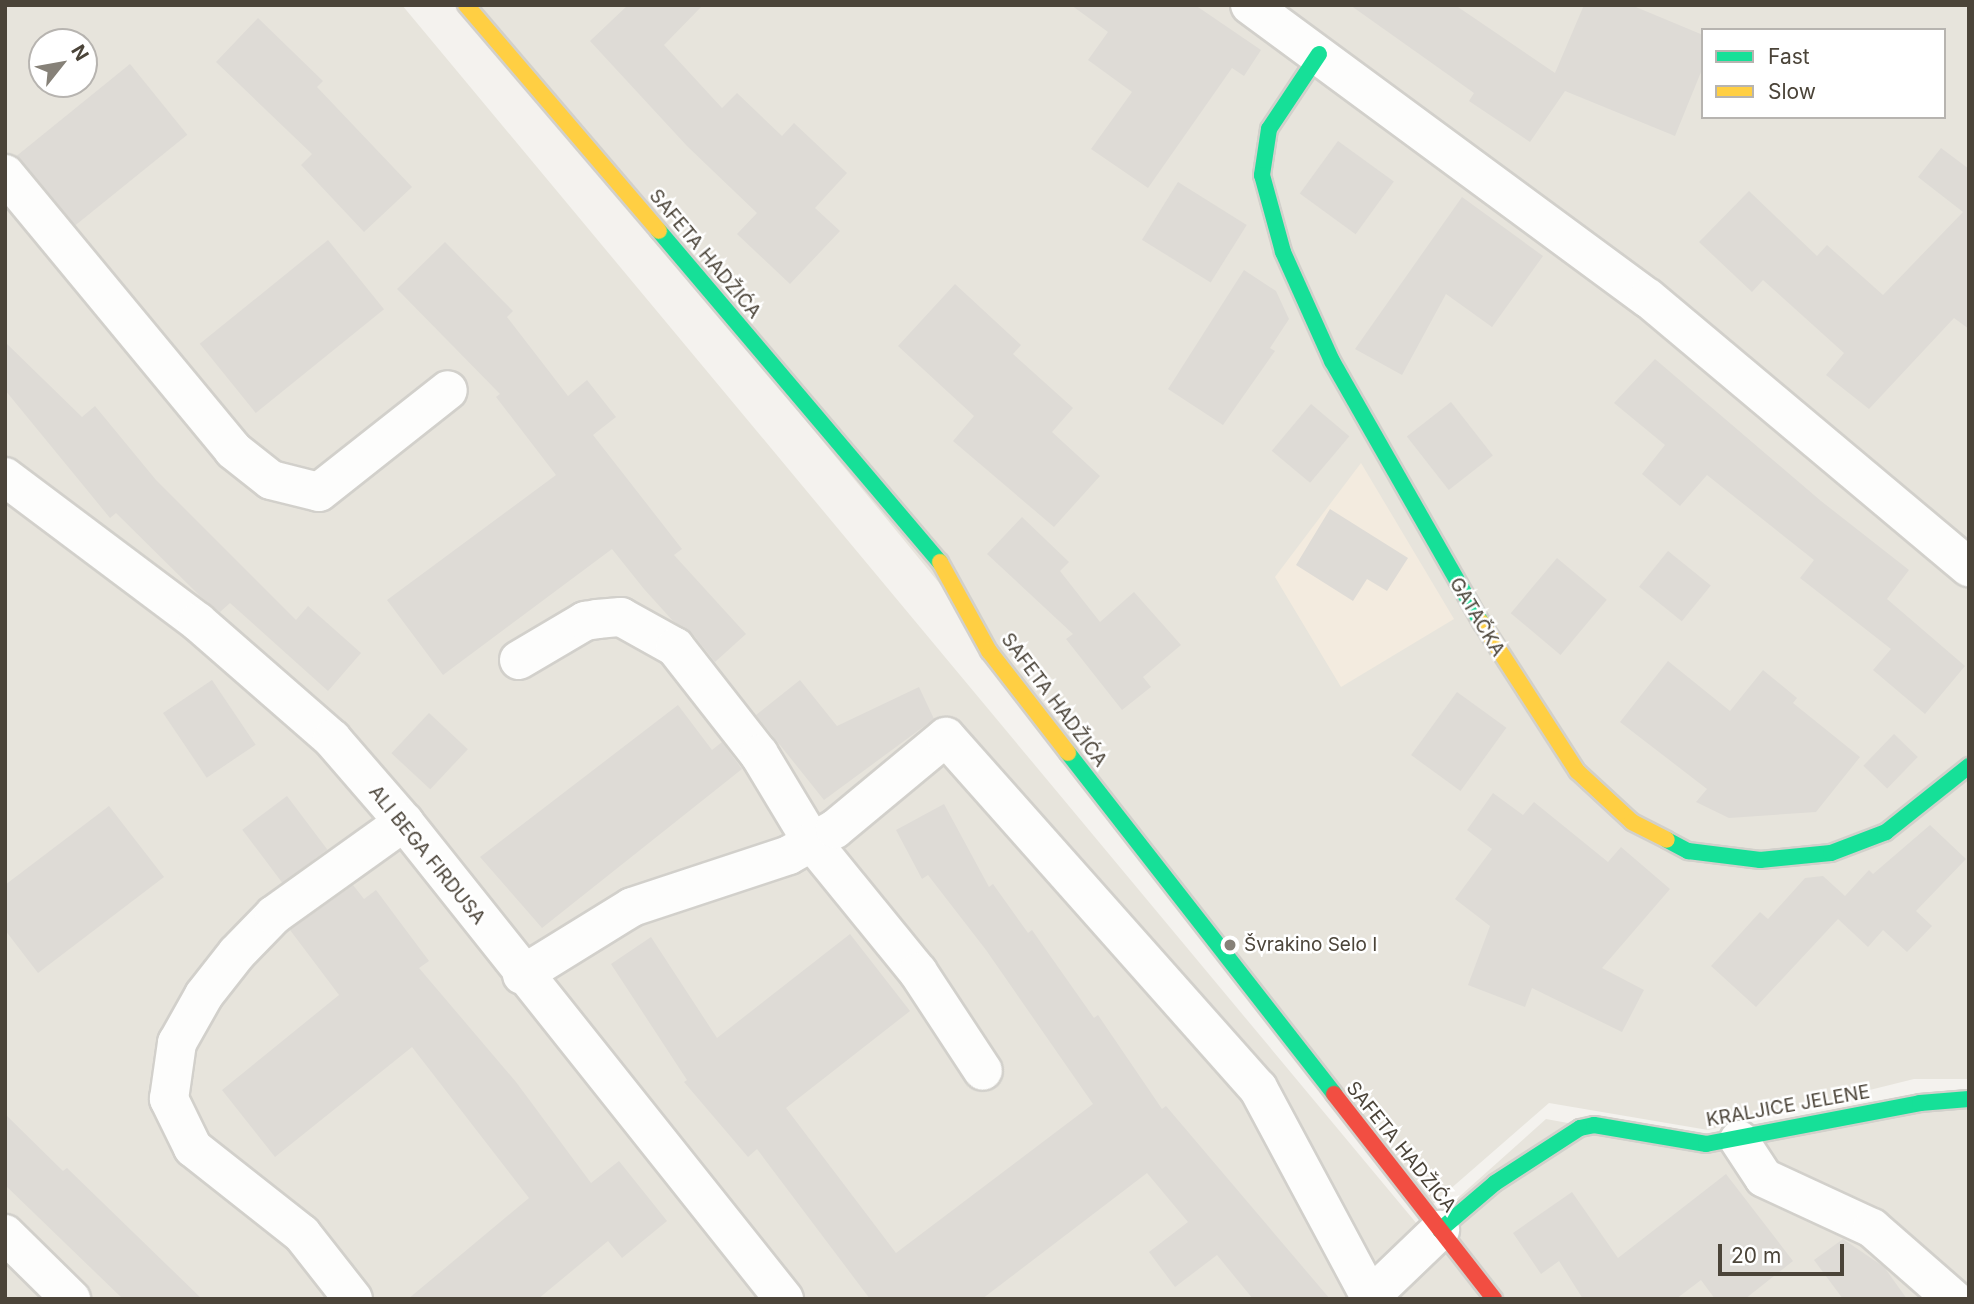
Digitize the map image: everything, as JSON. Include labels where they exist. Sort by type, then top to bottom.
[{"type":"main road","name":"SAFETA HADŽIĆA","points":[[466,5],[941,564],[989,651],[1494,1299]]},
{"type":"main road","name":"GATAČKA","points":[[1318,54],[1269,129],[1262,175],[1283,252],[1332,361],[1468,603],[1577,771],[1632,822],[1688,850],[1760,860],[1831,853],[1886,832],[1969,766]]},
{"type":"main road","name":"KRALJICE JELENE","points":[[1440,1230],[1495,1183],[1580,1128],[1594,1125],[1706,1144],[1739,1140],[1920,1103],[1969,1099]]},
{"type":"street","points":[[1250,5],[1648,298],[1969,567]]},
{"type":"street","points":[[5,174],[233,450],[271,480],[319,492],[448,390]]},
{"type":"street","name":"ALI BEGA FIRDUSA","points":[[5,477],[209,631],[331,739],[404,822],[522,975],[784,1299]]},
{"type":"street","points":[[519,660],[585,621],[621,617],[675,647],[721,702],[812,842],[918,972],[983,1071]]},
{"type":"street","points":[[522,975],[632,907],[686,887],[747,872],[835,830],[946,737],[1258,1088],[1369,1298],[1440,1230]]},
{"type":"street","points":[[354,1299],[302,1234],[193,1148],[169,1099],[177,1043],[204,995],[237,953],[274,915],[404,822]]},
{"type":"street","points":[[1739,1140],[1764,1178],[1872,1228],[1953,1299]]},
{"type":"street","points":[[5,1234],[71,1299]]},
{"type":"shaded area","points":[[5,5],[402,5],[1422,1230],[1546,1119],[1710,1149],[1969,1090],[1969,1299],[5,1299]]},
{"type":"shaded area","points":[[465,5],[1969,5],[1969,1079],[1914,1079],[1708,1130],[1549,1103],[1425,1211],[1127,812]]},
{"type":"shaded area","points":[[1361,463],[1454,619],[1341,687],[1275,577]]},
{"type":"building","points":[[628,5],[703,5],[664,45],[722,108],[737,93],[782,136],[794,123],[847,173],[815,208],[840,231],[790,284],[737,234],[757,213],[687,146],[590,41]]},
{"type":"building","points":[[1071,5],[1195,5],[1261,50],[1244,76],[1232,68],[1148,188],[1091,149],[1132,92],[1088,60],[1108,32]]},
{"type":"building","points":[[1350,5],[1455,5],[1555,73],[1584,5],[1631,5],[1701,34],[1701,72],[1675,136],[1565,91],[1530,142],[1469,101],[1474,93]]},
{"type":"building","points":[[258,18],[323,81],[317,87],[412,187],[364,232],[301,165],[312,154],[216,62]]},
{"type":"building","points":[[130,64],[187,135],[74,227],[17,156],[88,98],[98,98],[98,90]]},
{"type":"building","points":[[1338,141],[1394,182],[1356,234],[1300,194]]},
{"type":"building","points":[[1941,148],[1969,169],[1969,329],[1954,318],[1869,409],[1826,375],[1844,353],[1763,280],[1752,292],[1699,242],[1749,191],[1817,256],[1827,245],[1883,295],[1963,212],[1918,177]]},
{"type":"building","points":[[1178,182],[1247,225],[1211,283],[1142,240]]},
{"type":"building","points":[[1462,197],[1543,256],[1492,327],[1446,294],[1402,375],[1355,349]]},
{"type":"building","points":[[328,240],[384,309],[256,413],[200,344]]},
{"type":"building","points":[[445,242],[513,311],[507,317],[568,396],[587,380],[616,417],[593,435],[682,549],[674,555],[746,634],[715,662],[692,633],[673,621],[612,549],[443,675],[387,600],[556,475],[496,397],[500,394],[397,289]]},
{"type":"building","points":[[1244,270],[1276,291],[1289,319],[1270,348],[1275,351],[1223,425],[1168,389]]},
{"type":"building","points":[[955,284],[1021,345],[1013,354],[1073,408],[1052,432],[1100,476],[1054,527],[953,441],[974,416],[898,346]]},
{"type":"building","points":[[5,342],[82,417],[95,406],[156,480],[296,620],[308,606],[361,653],[328,691],[230,603],[220,612],[200,596],[116,513],[110,518],[5,390]]},
{"type":"building","points":[[1655,359],[1821,501],[1909,570],[1887,599],[1965,666],[1925,714],[1873,670],[1891,649],[1800,578],[1814,560],[1707,475],[1680,506],[1642,474],[1665,445],[1614,403]]},
{"type":"building","points":[[1451,402],[1493,456],[1449,490],[1407,436]]},
{"type":"building","points":[[1311,404],[1349,436],[1310,483],[1272,451]]},
{"type":"building","points":[[1330,509],[1408,558],[1387,591],[1367,579],[1353,601],[1296,565]]},
{"type":"building","points":[[1022,517],[1069,562],[1060,571],[1100,622],[1134,592],[1181,645],[1143,677],[1151,687],[1122,710],[1066,639],[1073,634],[987,554]]},
{"type":"building","points":[[1668,551],[1711,586],[1682,621],[1639,587]]},
{"type":"building","points":[[1557,558],[1607,600],[1561,655],[1511,613]]},
{"type":"building","points":[[1668,661],[1730,711],[1763,670],[1797,698],[1793,703],[1860,757],[1816,812],[1729,818],[1696,802],[1707,789],[1620,722]]},
{"type":"building","points":[[212,680],[256,745],[207,778],[163,713]]},
{"type":"building","points":[[800,680],[837,726],[919,687],[934,719],[824,800],[756,715]]},
{"type":"building","points":[[1457,692],[1506,728],[1461,791],[1411,755]]},
{"type":"building","points":[[678,705],[712,750],[722,742],[742,769],[542,928],[480,857]]},
{"type":"building","points":[[429,713],[468,749],[430,789],[391,753]]},
{"type":"building","points":[[1894,734],[1918,757],[1887,789],[1863,766]]},
{"type":"building","points":[[1493,793],[1523,815],[1534,802],[1608,862],[1621,847],[1670,889],[1602,968],[1644,990],[1622,1032],[1532,988],[1525,1007],[1468,985],[1490,926],[1455,899],[1492,849],[1467,830]]},
{"type":"building","points":[[287,796],[327,850],[283,883],[242,830]]},
{"type":"building","points":[[944,804],[989,887],[993,884],[1028,933],[1032,930],[1094,1018],[1098,1015],[1162,1109],[1166,1106],[1330,1299],[1253,1299],[1217,1255],[1175,1287],[1149,1252],[1188,1222],[1147,1173],[982,1299],[870,1299],[757,1149],[748,1157],[684,1082],[687,1080],[611,964],[651,937],[717,1038],[850,934],[910,1011],[786,1108],[896,1253],[1093,1104],[986,950],[928,875],[922,879],[896,830]]},
{"type":"building","points":[[109,806],[164,877],[38,973],[5,930],[5,885]]},
{"type":"building","points":[[1930,825],[1966,859],[1916,911],[1932,926],[1907,952],[1883,930],[1868,947],[1838,919],[1756,1007],[1711,966],[1760,912],[1768,919],[1805,878],[1823,876],[1845,896],[1869,870],[1873,874]]},
{"type":"building","points":[[353,885],[364,899],[376,890],[429,961],[419,968],[516,1082],[591,1183],[619,1161],[667,1221],[622,1258],[608,1241],[538,1299],[408,1299],[529,1198],[412,1047],[275,1157],[222,1090],[339,995],[290,930]]},
{"type":"building","points":[[5,1114],[63,1171],[67,1168],[202,1299],[123,1299],[5,1185]]},
{"type":"building","points":[[1726,1174],[1793,1261],[1745,1299],[1715,1299],[1701,1280],[1676,1299],[1583,1299],[1559,1261],[1541,1274],[1513,1233],[1572,1192],[1618,1258]]},
{"type":"building","points":[[1843,1239],[1884,1267],[1907,1299],[1843,1299],[1814,1260]]},
{"type":"traffic: fast","points":[[1319,54],[1269,129],[1262,175],[1283,252],[1332,361],[1481,622]]},
{"type":"traffic: fast","points":[[659,231],[940,562]]},
{"type":"traffic: fast","points":[[1068,753],[1334,1094]]},
{"type":"traffic: fast","points":[[1667,840],[1688,851],[1760,860],[1831,853],[1886,832],[1969,766]]},
{"type":"traffic: fast","points":[[1440,1230],[1495,1183],[1580,1128],[1594,1125],[1706,1144],[1920,1103],[1969,1099]]},
{"type":"traffic: slow","points":[[466,5],[659,231]]},
{"type":"traffic: slow","points":[[940,562],[989,651],[1068,753]]},
{"type":"traffic: slow","points":[[1481,622],[1577,771],[1632,822],[1667,840]]},
{"type":"traffic: jam","points":[[1334,1094],[1494,1299]]},
{"type":"place","name":"Švrakino Selo I","points":[[1230,945]]}]
